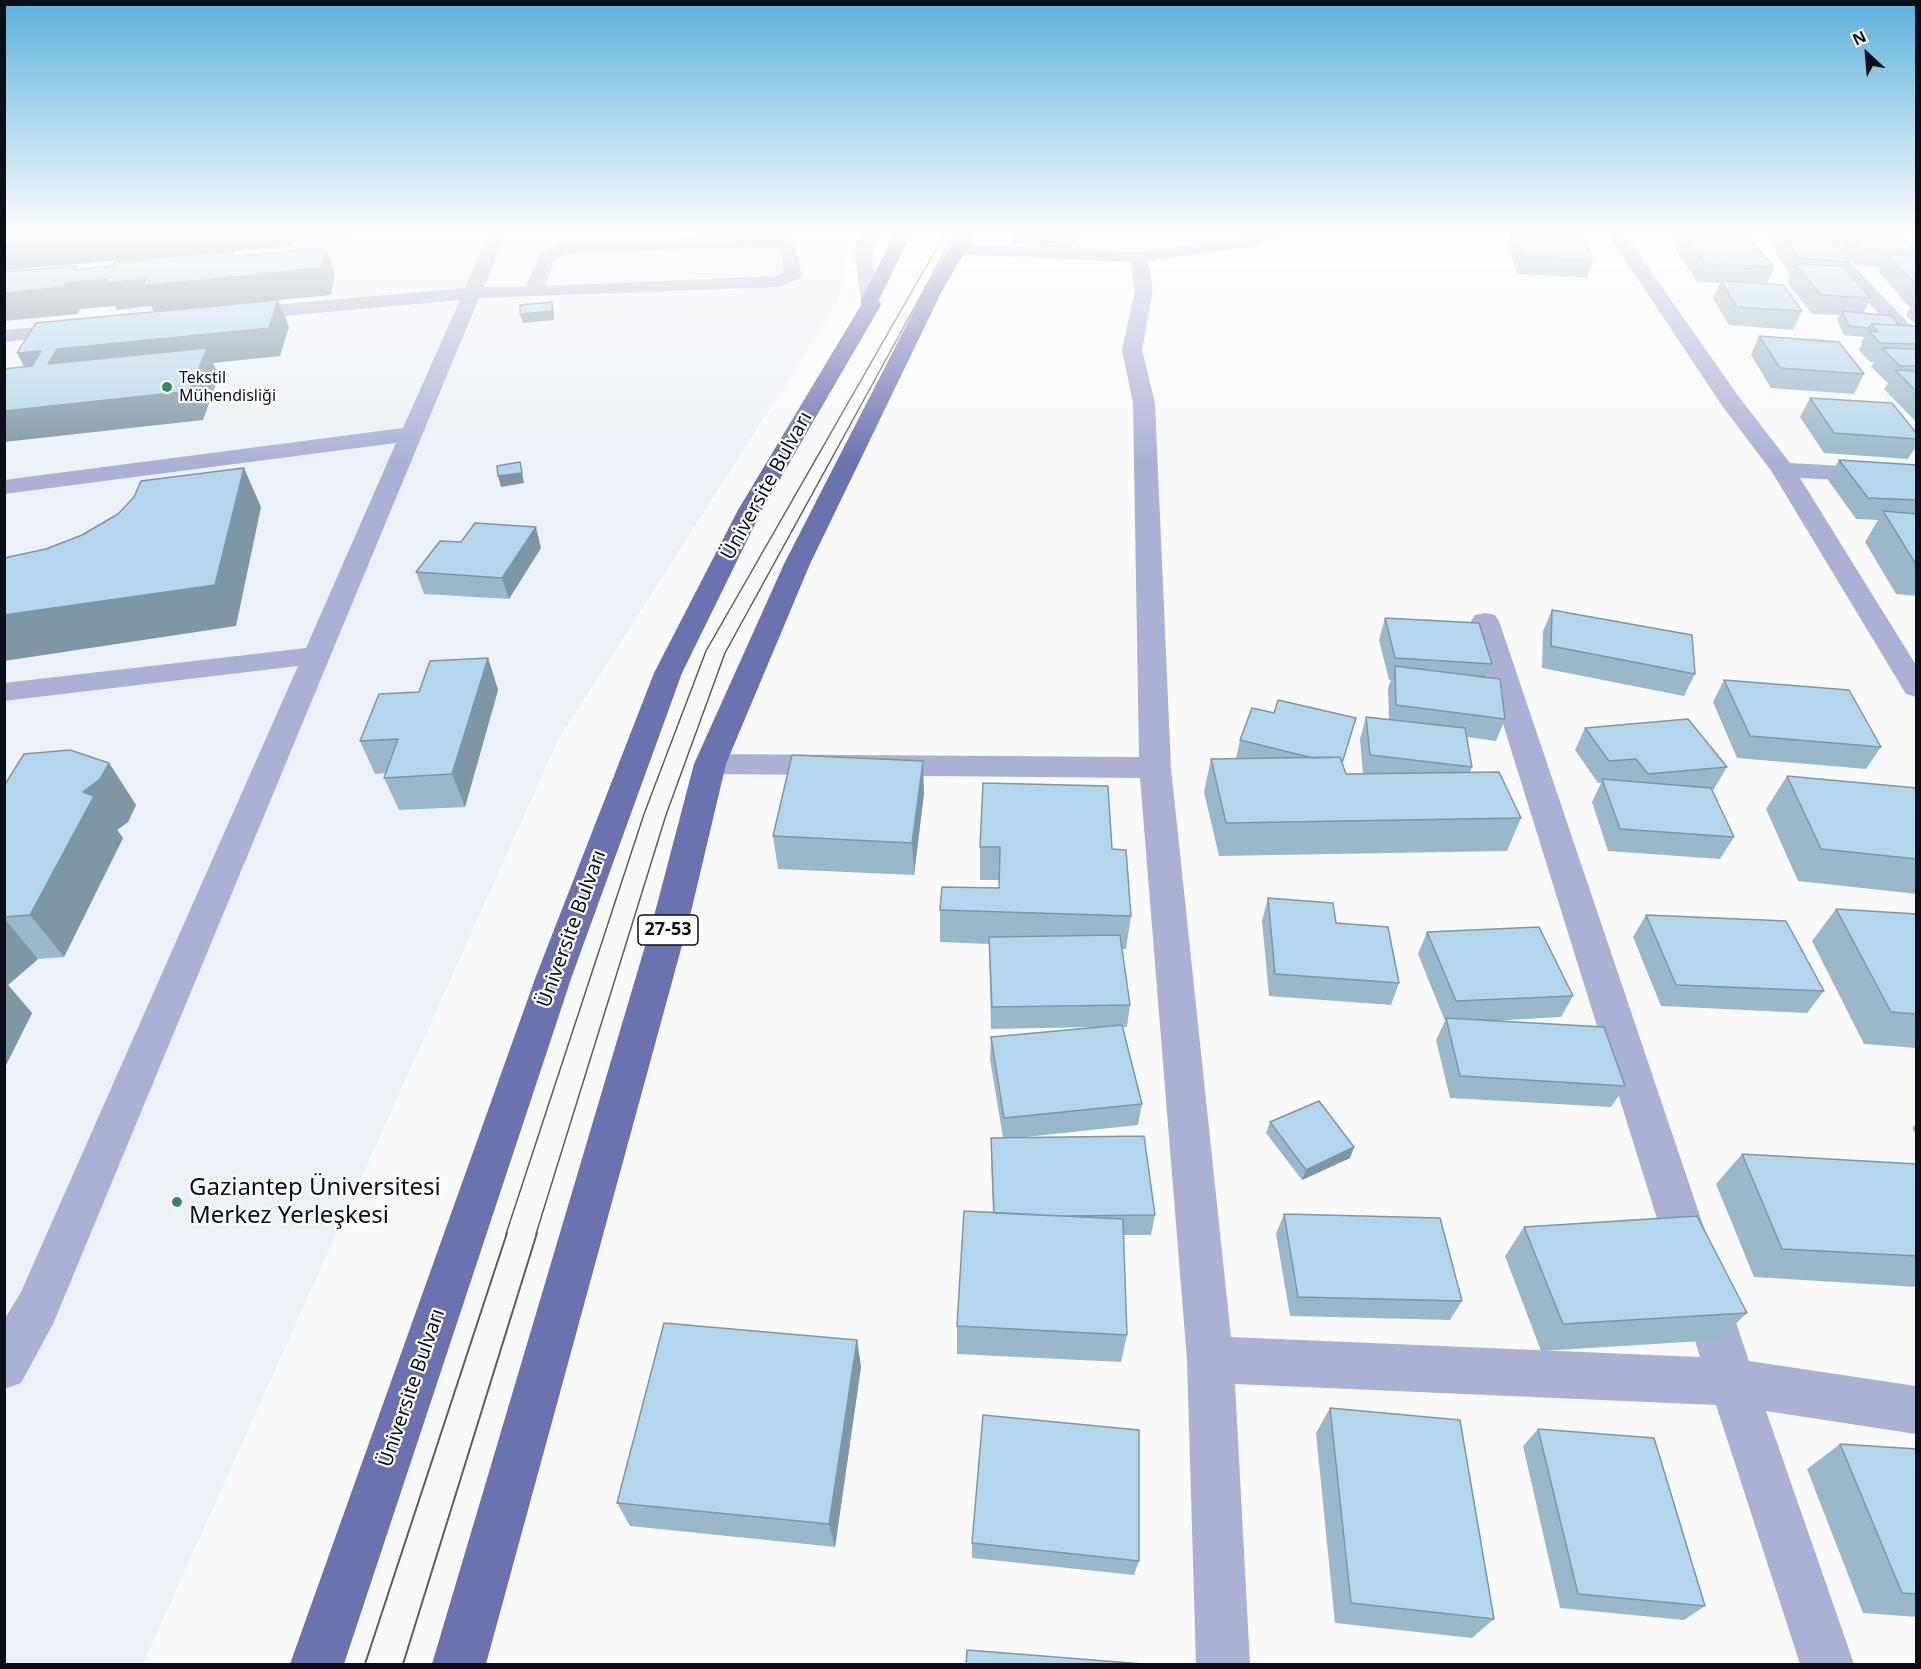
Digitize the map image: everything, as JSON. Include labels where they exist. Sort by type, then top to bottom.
[{"type":"main road","name":"Üniversite Bulvarı","points":[[317,1665],[554,976],[668,673],[750,510],[870,308]]},
{"type":"main road","name":"27-53","points":[[459,1665],[672,916],[710,765],[797,564],[925,308]]},
{"type":"street","points":[[215,317],[313,308]]},
{"type":"street","points":[[4,1366],[37,1308],[466,308]]},
{"type":"street","points":[[1140,308],[1132,350],[1144,403],[1155,768],[1210,1360],[1223,1665]]},
{"type":"street","points":[[1666,308],[1731,402],[1783,470],[1917,688]]},
{"type":"street","points":[[1884,308],[1917,342]]},
{"type":"street","points":[[4,336],[98,327]]},
{"type":"street","points":[[4,487],[412,434]]},
{"type":"street","points":[[1783,470],[1917,477]]},
{"type":"street","points":[[1485,621],[1732,1382],[1827,1665]]},
{"type":"street","points":[[4,692],[318,655]]},
{"type":"street","points":[[710,765],[1155,768]]},
{"type":"street","points":[[1210,1360],[1732,1382],[1917,1410]]},
{"type":"shaded area","name":"Gaziantep Üniversitesi Merkez Yerleşkesi","points":[[5,308],[835,308],[558,740],[143,1664],[5,1664]]},
{"type":"building","points":[[195,308],[275,308],[269,328],[57,349],[48,364],[207,348],[190,391],[4,411],[4,369],[32,366],[41,351],[17,353],[36,323]]},
{"type":"building","points":[[520,308],[552,308],[552,311],[520,314]]},
{"type":"building","points":[[1751,308],[1800,308],[1802,311]]},
{"type":"building","points":[[1842,311],[1893,316],[1898,325],[1871,324],[1869,328],[1849,326]]},
{"type":"building","points":[[1871,324],[1917,326],[1917,344],[1880,343],[1869,331],[1878,332]]},
{"type":"building","points":[[1759,336],[1839,342],[1864,374],[1780,368]]},
{"type":"building","points":[[1882,348],[1917,349],[1917,366],[1900,366]]},
{"type":"building","points":[[1895,370],[1917,371],[1917,392]]},
{"type":"building","points":[[1810,398],[1892,403],[1917,434],[1917,439],[1834,433]]},
{"type":"building","points":[[1839,460],[1917,465],[1917,500],[1868,498]]},
{"type":"building","points":[[520,462],[522,473],[498,476],[497,466]]},
{"type":"building","points":[[244,468],[215,585],[4,615],[4,558],[46,549],[82,535],[118,514],[134,497],[141,481]]},
{"type":"building","points":[[1883,511],[1917,514],[1917,563],[1915,563]]},
{"type":"building","points":[[475,523],[536,527],[502,578],[416,572],[440,541],[461,542]]},
{"type":"building","points":[[1552,610],[1692,635],[1695,674],[1551,646]]},
{"type":"building","points":[[1385,618],[1479,623],[1492,664],[1395,658]]},
{"type":"building","points":[[488,658],[452,774],[384,778],[398,739],[360,741],[379,694],[419,692],[430,661]]},
{"type":"building","points":[[1395,666],[1500,679],[1505,719],[1396,705]]},
{"type":"building","points":[[1724,680],[1849,690],[1881,747],[1750,736]]},
{"type":"building","points":[[1278,700],[1356,718],[1342,763],[1340,757],[1313,758],[1240,740],[1252,708],[1274,713]]},
{"type":"building","points":[[1366,717],[1465,728],[1472,767],[1370,755]]},
{"type":"building","points":[[1688,719],[1727,767],[1648,774],[1636,759],[1609,761],[1585,728]]},
{"type":"building","points":[[70,750],[109,763],[100,779],[83,792],[94,796],[30,915],[4,917],[4,786],[24,754]]},
{"type":"building","points":[[792,755],[923,761],[912,843],[773,836]]},
{"type":"building","points":[[1340,757],[1346,774],[1499,772],[1521,818],[1226,823],[1211,759]]},
{"type":"building","points":[[1787,776],[1917,788],[1917,859],[1821,849]]},
{"type":"building","points":[[1602,779],[1711,788],[1734,837],[1620,829]]},
{"type":"building","points":[[983,783],[1108,786],[1112,849],[1126,850],[1131,916],[940,910],[942,887],[999,888],[1000,847],[980,847]]},
{"type":"building","points":[[1268,898],[1333,903],[1336,923],[1388,927],[1399,983],[1275,974]]},
{"type":"building","points":[[1836,909],[1917,914],[1917,1014],[1891,1012]]},
{"type":"building","points":[[1646,915],[1786,921],[1824,991],[1676,985]]},
{"type":"building","points":[[1539,927],[1573,996],[1456,1001],[1427,932]]},
{"type":"building","points":[[1120,935],[1130,1005],[992,1007],[989,937]]},
{"type":"building","points":[[1446,1018],[1604,1027],[1625,1086],[1460,1076]]},
{"type":"building","points":[[1122,1025],[1142,1104],[1004,1118],[991,1037]]},
{"type":"building","points":[[1319,1101],[1354,1147],[1306,1170],[1270,1122]]},
{"type":"building","points":[[1144,1136],[1155,1215],[1061,1216],[994,1213],[991,1138]]},
{"type":"building","points":[[1742,1154],[1917,1164],[1917,1256],[1782,1249]]},
{"type":"building","points":[[964,1211],[1123,1219],[1127,1335],[957,1326]]},
{"type":"building","points":[[1284,1214],[1440,1218],[1462,1301],[1298,1297]]},
{"type":"building","points":[[1697,1216],[1747,1313],[1563,1324],[1524,1227]]},
{"type":"building","points":[[664,1323],[857,1340],[829,1524],[617,1503]]},
{"type":"building","points":[[1330,1408],[1460,1420],[1494,1619],[1351,1603]]},
{"type":"building","points":[[983,1415],[1139,1430],[1139,1561],[972,1543]]},
{"type":"building","points":[[1538,1429],[1654,1438],[1705,1606],[1578,1594]]},
{"type":"building","points":[[1840,1444],[1917,1449],[1917,1594],[1902,1593]]},
{"type":"building","points":[[967,1650],[1156,1665],[966,1665]]},
{"type":"tram line","points":[[506,1234],[644,814],[706,651],[902,308]]},
{"type":"tram line","points":[[536,1234],[666,815],[725,653],[914,308]]},
{"type":"tram line","points":[[365,1664],[507,1233]]},
{"type":"tram line","points":[[403,1664],[537,1233]]},
{"type":"place","name":"Tekstil Mühendisliği","points":[[167,387]]},
{"type":"place","name":"Gaziantep Üniversitesi Merkez Yerleşkesi","points":[[177,1202]]}]
